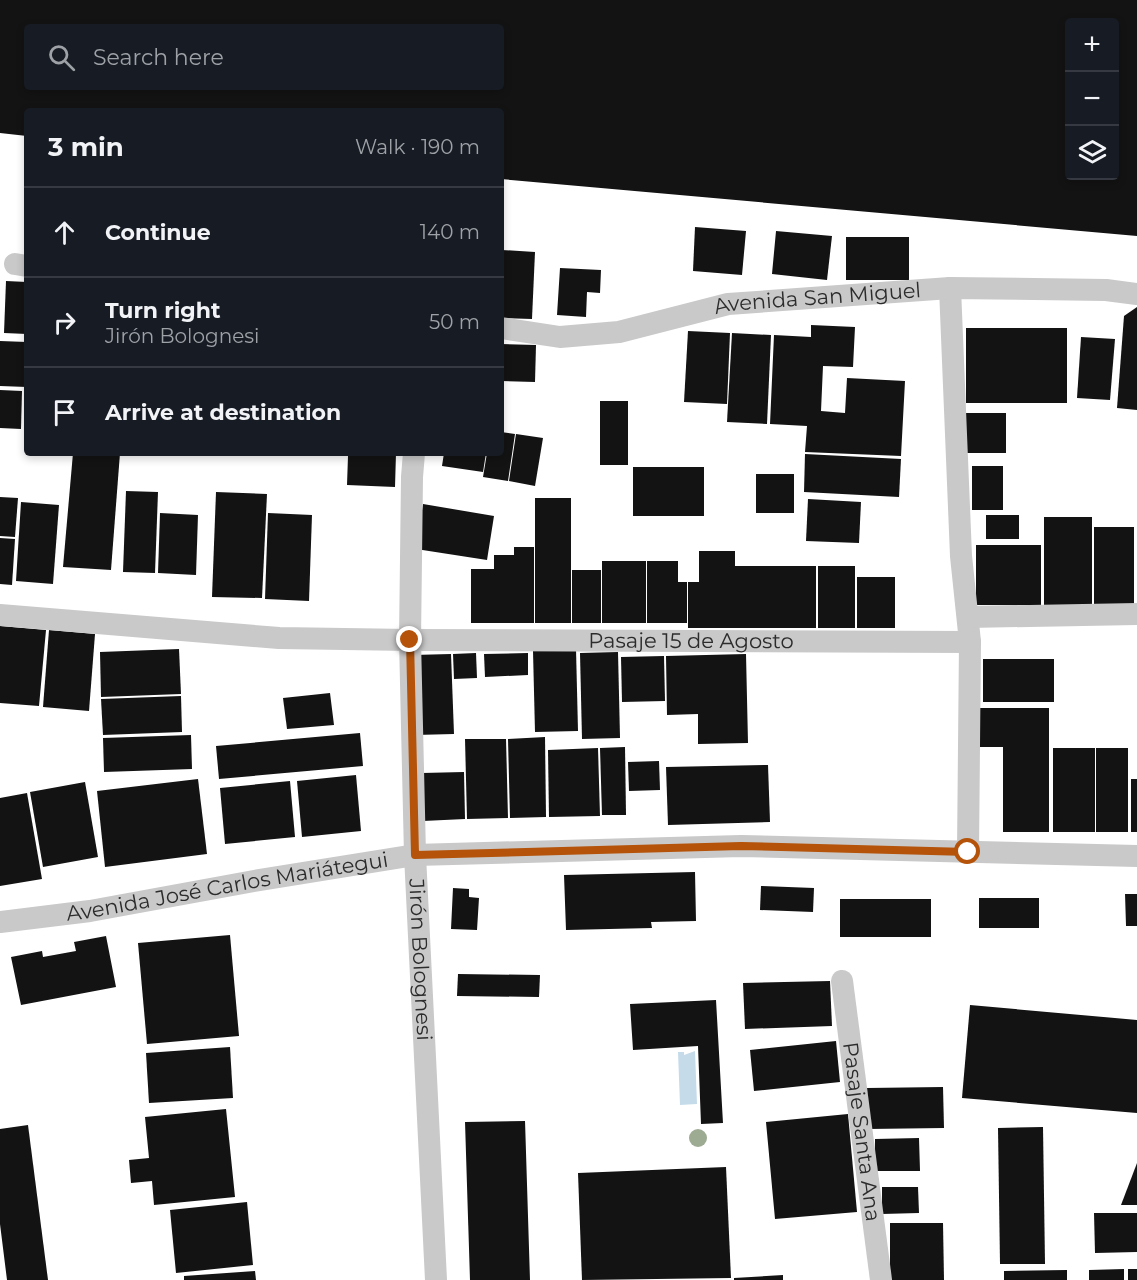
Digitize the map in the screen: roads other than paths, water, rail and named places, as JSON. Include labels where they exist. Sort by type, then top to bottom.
[{"type":"street","name":"Avenida San Miguel","points":[[504,328],[560,337],[619,332],[728,304],[950,288],[1106,291],[1137,294]]},
{"type":"street","points":[[950,288],[960,556],[970,642],[968,852]]},
{"type":"street","name":"Jirón Bolognesi","points":[[414,456],[410,640],[415,855],[436,1280]]},
{"type":"street","points":[[968,617],[1137,614]]},
{"type":"street","name":"Pasaje 15 de Agosto","points":[[0,615],[279,638],[970,642]]},
{"type":"street","name":"Avenida José Carlos Mariátegui","points":[[0,922],[90,911],[415,855],[741,846],[1137,856]]},
{"type":"street","name":"Pasaje Santa Ana","points":[[842,981],[881,1280]]},
{"type":"water","points":[[695,1051],[697,1104],[680,1105],[678,1052],[684,1052],[684,1055]]}]
